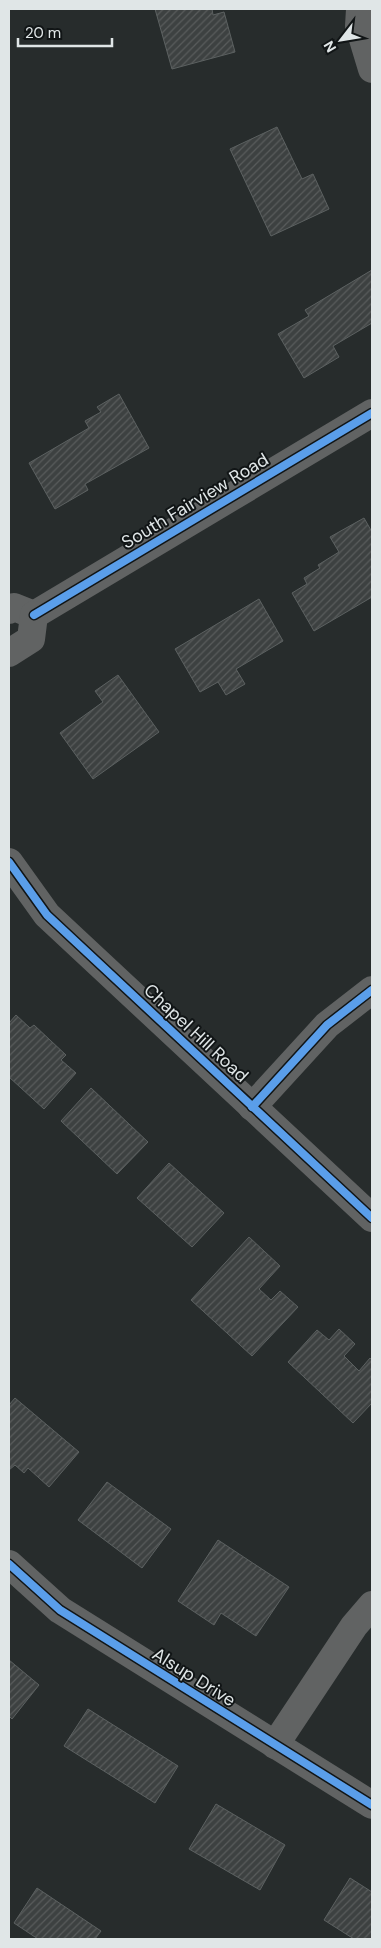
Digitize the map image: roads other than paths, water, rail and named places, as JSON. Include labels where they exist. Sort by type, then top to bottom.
[{"type":"street","points":[[360,9],[359,26],[372,69]]},
{"type":"street","name":"South Fairview Road","points":[[21,613],[372,414]]},
{"type":"street","points":[[9,653],[31,639],[21,613]]},
{"type":"street","name":"Chapel Hill Road","points":[[9,862],[47,915],[372,1218]]},
{"type":"street","points":[[252,1107],[327,1025],[372,990]]},
{"type":"street","name":"Alsup Drive","points":[[9,1564],[60,1610],[372,1805]]},
{"type":"street","points":[[275,1745],[354,1626],[372,1605]]}]
